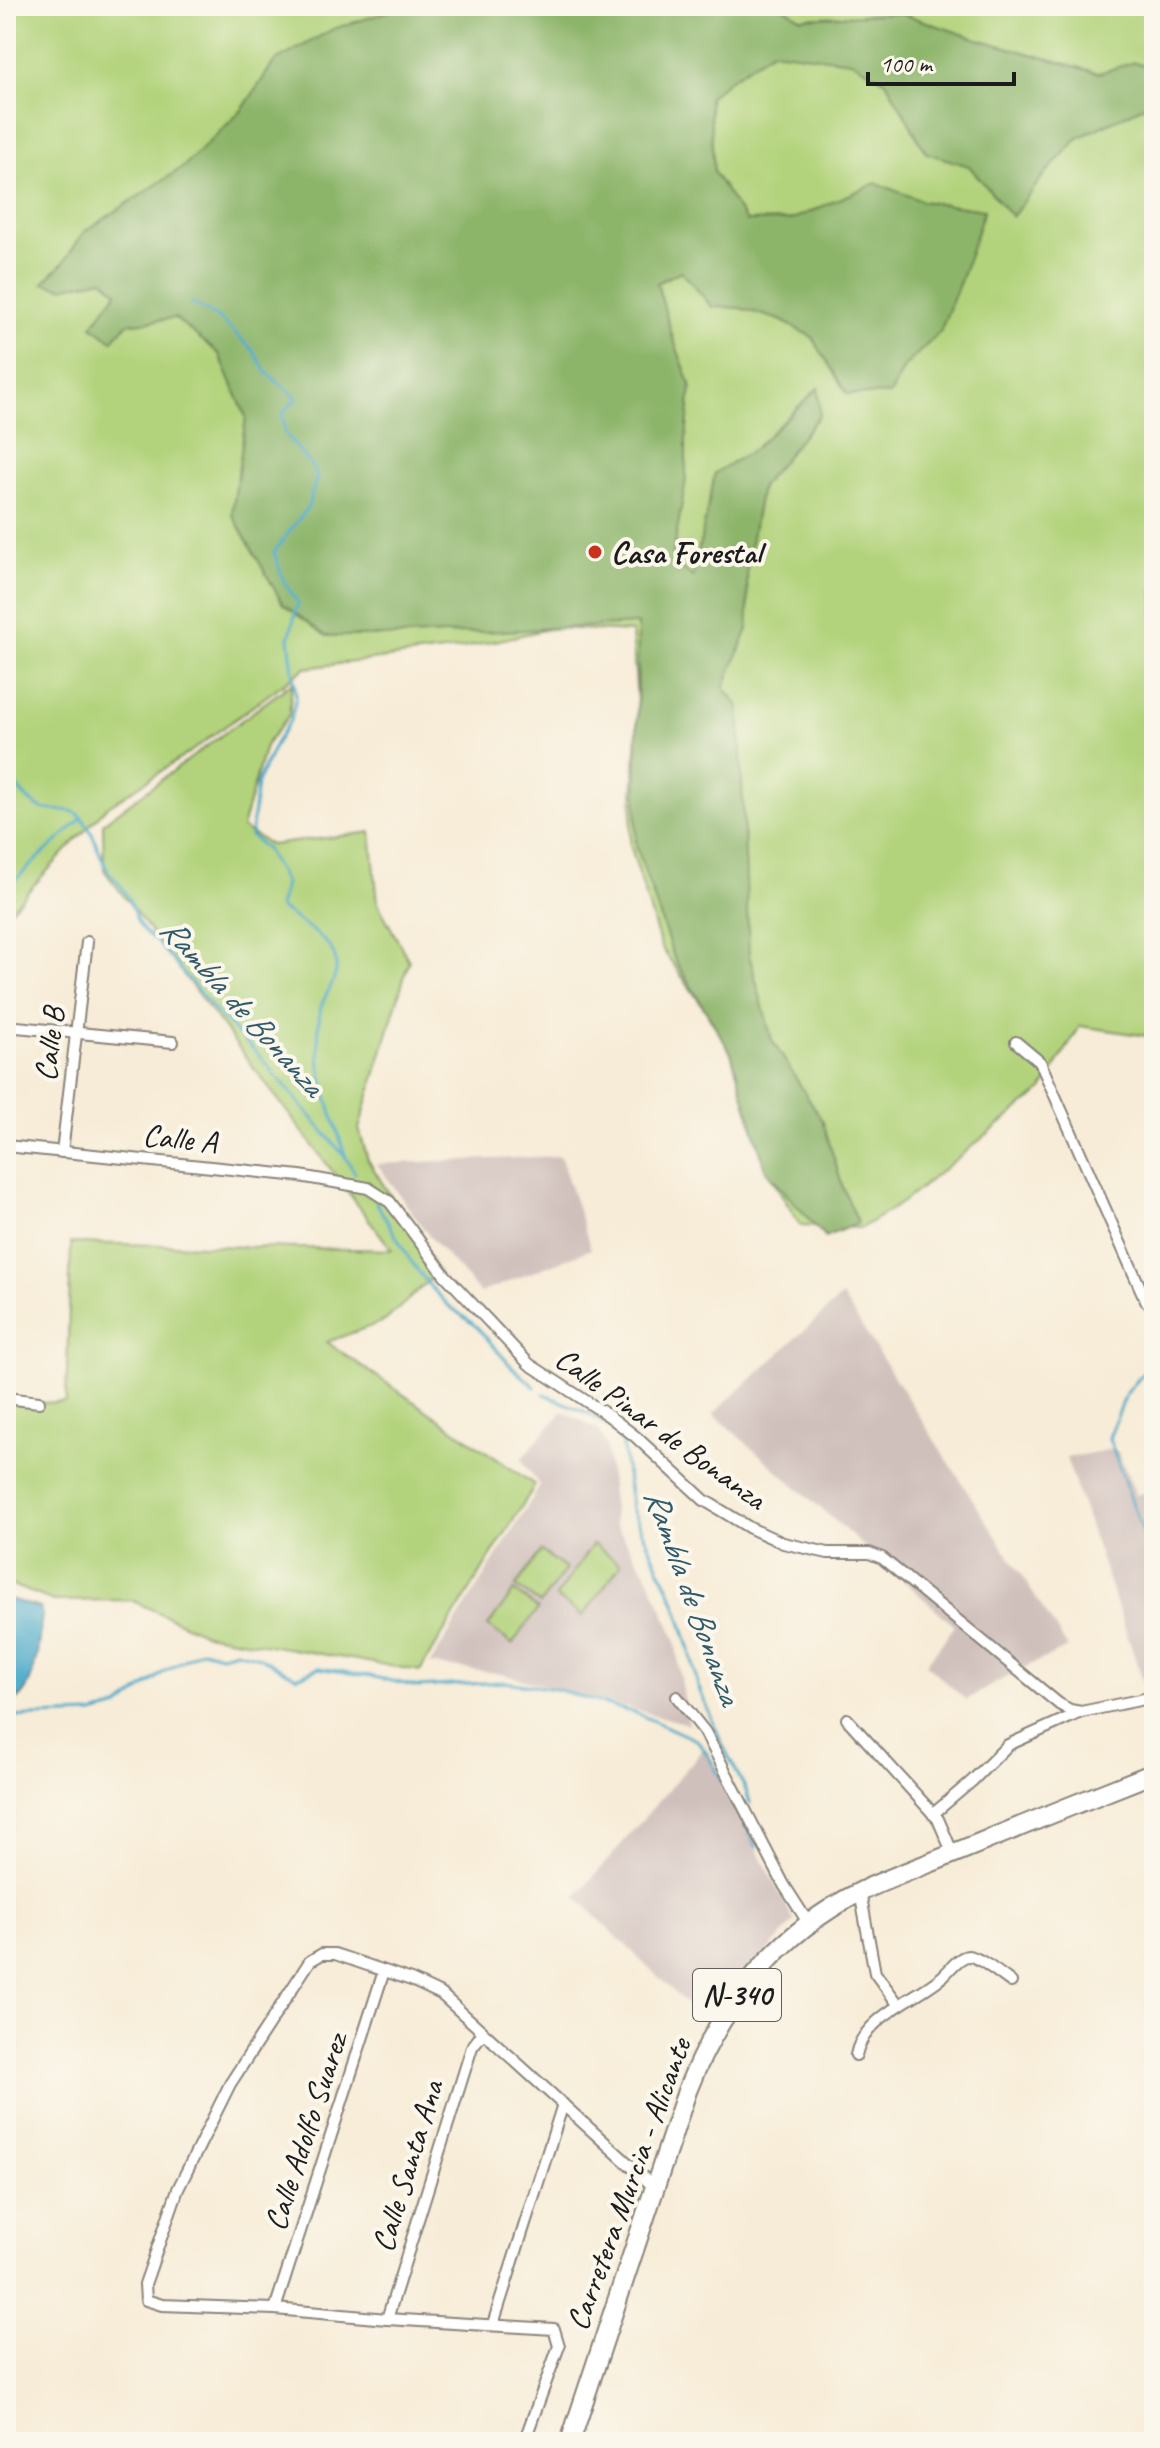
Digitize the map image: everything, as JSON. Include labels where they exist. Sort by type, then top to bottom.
[{"type":"highway","name":"Carretera Murcia - Alicante","points":[[570,2442],[701,2054],[721,2019],[758,1970],[809,1924],[860,1892],[1154,1773]]},
{"type":"street","name":"Calle B","points":[[62,1152],[87,942]]},
{"type":"street","points":[[6,1026],[173,1042]]},
{"type":"street","points":[[1016,1042],[1040,1062],[1146,1301],[1154,1307]]},
{"type":"street","name":"Calle A","points":[[6,1146],[349,1184]]},
{"type":"street","name":"Calle Pinar de Bonanza","points":[[349,1184],[368,1188],[390,1202],[444,1274],[529,1364],[636,1437],[704,1500],[750,1528],[783,1543],[828,1553],[869,1553],[882,1558],[1059,1704],[1081,1712]]},
{"type":"street","points":[[6,1398],[39,1402]]},
{"type":"street","points":[[677,1697],[705,1732],[784,1885],[809,1924]]},
{"type":"street","points":[[933,1814],[1008,1745],[1081,1712],[1153,1700]]},
{"type":"street","points":[[847,1719],[938,1819],[953,1854]]},
{"type":"street","points":[[860,1892],[875,1973],[898,2004]]},
{"type":"street","points":[[524,2442],[559,2346],[554,2329],[275,2309],[162,2305],[146,2300],[145,2284],[178,2189],[230,2084],[310,1961],[322,1954],[335,1954],[441,1994],[654,2187]]},
{"type":"street","points":[[856,2055],[868,2032],[898,2004],[918,1995],[967,1956],[972,1956],[1011,1982]]},
{"type":"street","name":"Calle Adolfo Suarez","points":[[275,2309],[384,1971]]},
{"type":"street","name":"Calle Santa Ana","points":[[387,2319],[472,2047],[483,2033]]},
{"type":"street","points":[[493,2324],[563,2104]]},
{"type":"shaded area","points":[[560,1156],[591,1249],[480,1293],[430,1237],[377,1164]]},
{"type":"shaded area","points":[[842,1296],[1068,1648],[1021,1669],[966,1700],[926,1664],[955,1626],[713,1414]]},
{"type":"shaded area","points":[[563,1411],[600,1431],[607,1446],[615,1524],[647,1574],[675,1639],[688,1724],[502,1674],[430,1664],[540,1486],[521,1459]]},
{"type":"shaded area","points":[[1113,1449],[1118,1452],[1136,1495],[1154,1490],[1154,1680],[1144,1684],[1066,1458]]},
{"type":"shaded area","points":[[705,1747],[794,1921],[706,2023],[576,1897]]},
{"type":"green space","points":[[6,6],[1154,6],[1154,1037],[1080,1026],[1042,1090],[903,1202],[861,1228],[800,1225],[765,1167],[732,1048],[661,947],[630,844],[638,715],[632,632],[553,628],[459,649],[305,668],[190,752],[107,807],[6,915]]},
{"type":"green space","points":[[406,6],[781,6],[801,18],[900,13],[974,38],[1099,73],[1134,62],[1154,67],[1154,101],[1078,138],[1012,217],[969,166],[926,153],[886,81],[851,61],[772,51],[709,97],[714,173],[746,221],[791,220],[876,183],[922,201],[984,210],[940,332],[905,366],[890,395],[847,394],[812,337],[780,320],[740,308],[712,307],[681,271],[657,283],[691,386],[686,480],[672,560],[693,577],[715,473],[753,450],[818,388],[820,415],[761,487],[747,565],[748,629],[724,688],[739,706],[749,955],[772,1040],[823,1122],[842,1185],[858,1223],[825,1237],[766,1171],[731,1053],[674,958],[636,845],[638,624],[408,636],[326,636],[283,604],[232,514],[246,417],[219,354],[175,318],[127,324],[112,341],[92,326],[117,292],[103,279],[62,288],[43,283],[63,263],[84,232],[183,167],[242,110],[274,62],[333,29]]},
{"type":"green space","points":[[292,683],[289,715],[265,746],[242,828],[271,845],[371,832],[378,904],[409,961],[359,1129],[368,1160],[438,1272],[385,1321],[327,1342],[535,1485],[420,1671],[205,1634],[131,1600],[54,1601],[6,1583],[6,1404],[66,1402],[71,1243],[392,1250],[104,870],[103,823]]},
{"type":"green space","points":[[593,1544],[621,1564],[583,1616],[556,1597]]},
{"type":"green space","points":[[541,1551],[566,1569],[540,1604],[516,1586]]},
{"type":"green space","points":[[514,1591],[538,1609],[512,1644],[488,1626]]},
{"type":"water","points":[[9,1599],[40,1608],[42,1615],[31,1680],[17,1700],[6,1706],[6,1601]]},
{"type":"waterway","points":[[190,302],[220,319],[253,350],[267,373],[297,398],[282,414],[285,433],[317,476],[308,507],[274,552],[284,582],[298,603],[289,638],[296,697],[291,719],[275,744],[257,783],[251,836],[266,849],[285,883],[279,907],[318,935],[334,955],[335,976],[320,1013],[319,1056],[326,1093],[346,1158]]},
{"type":"waterway","name":"Rambla de Bonanza","points":[[6,773],[36,806],[78,814],[92,833],[107,869],[127,896],[142,929],[258,1054],[346,1158],[355,1173]]},
{"type":"waterway","points":[[6,888],[81,819]]},
{"type":"waterway","name":"Rambla de Bonanza","points":[[376,1202],[410,1260],[429,1285],[448,1305],[477,1327],[510,1365],[535,1387]]},
{"type":"waterway","points":[[1148,1547],[1109,1438],[1126,1394],[1154,1360]]},
{"type":"waterway","name":"Rambla de Bonanza","points":[[544,1394],[590,1414],[613,1430],[622,1442],[632,1509],[675,1602],[698,1686],[750,1803]]},
{"type":"waterway","points":[[6,1717],[93,1714],[119,1707],[165,1671],[202,1650],[221,1655],[236,1651],[259,1657],[297,1677],[318,1668],[418,1687],[504,1682],[556,1689],[638,1714],[698,1741],[757,1847]]},
{"type":"place","name":"Casa Forestal","points":[[595,552]]}]
